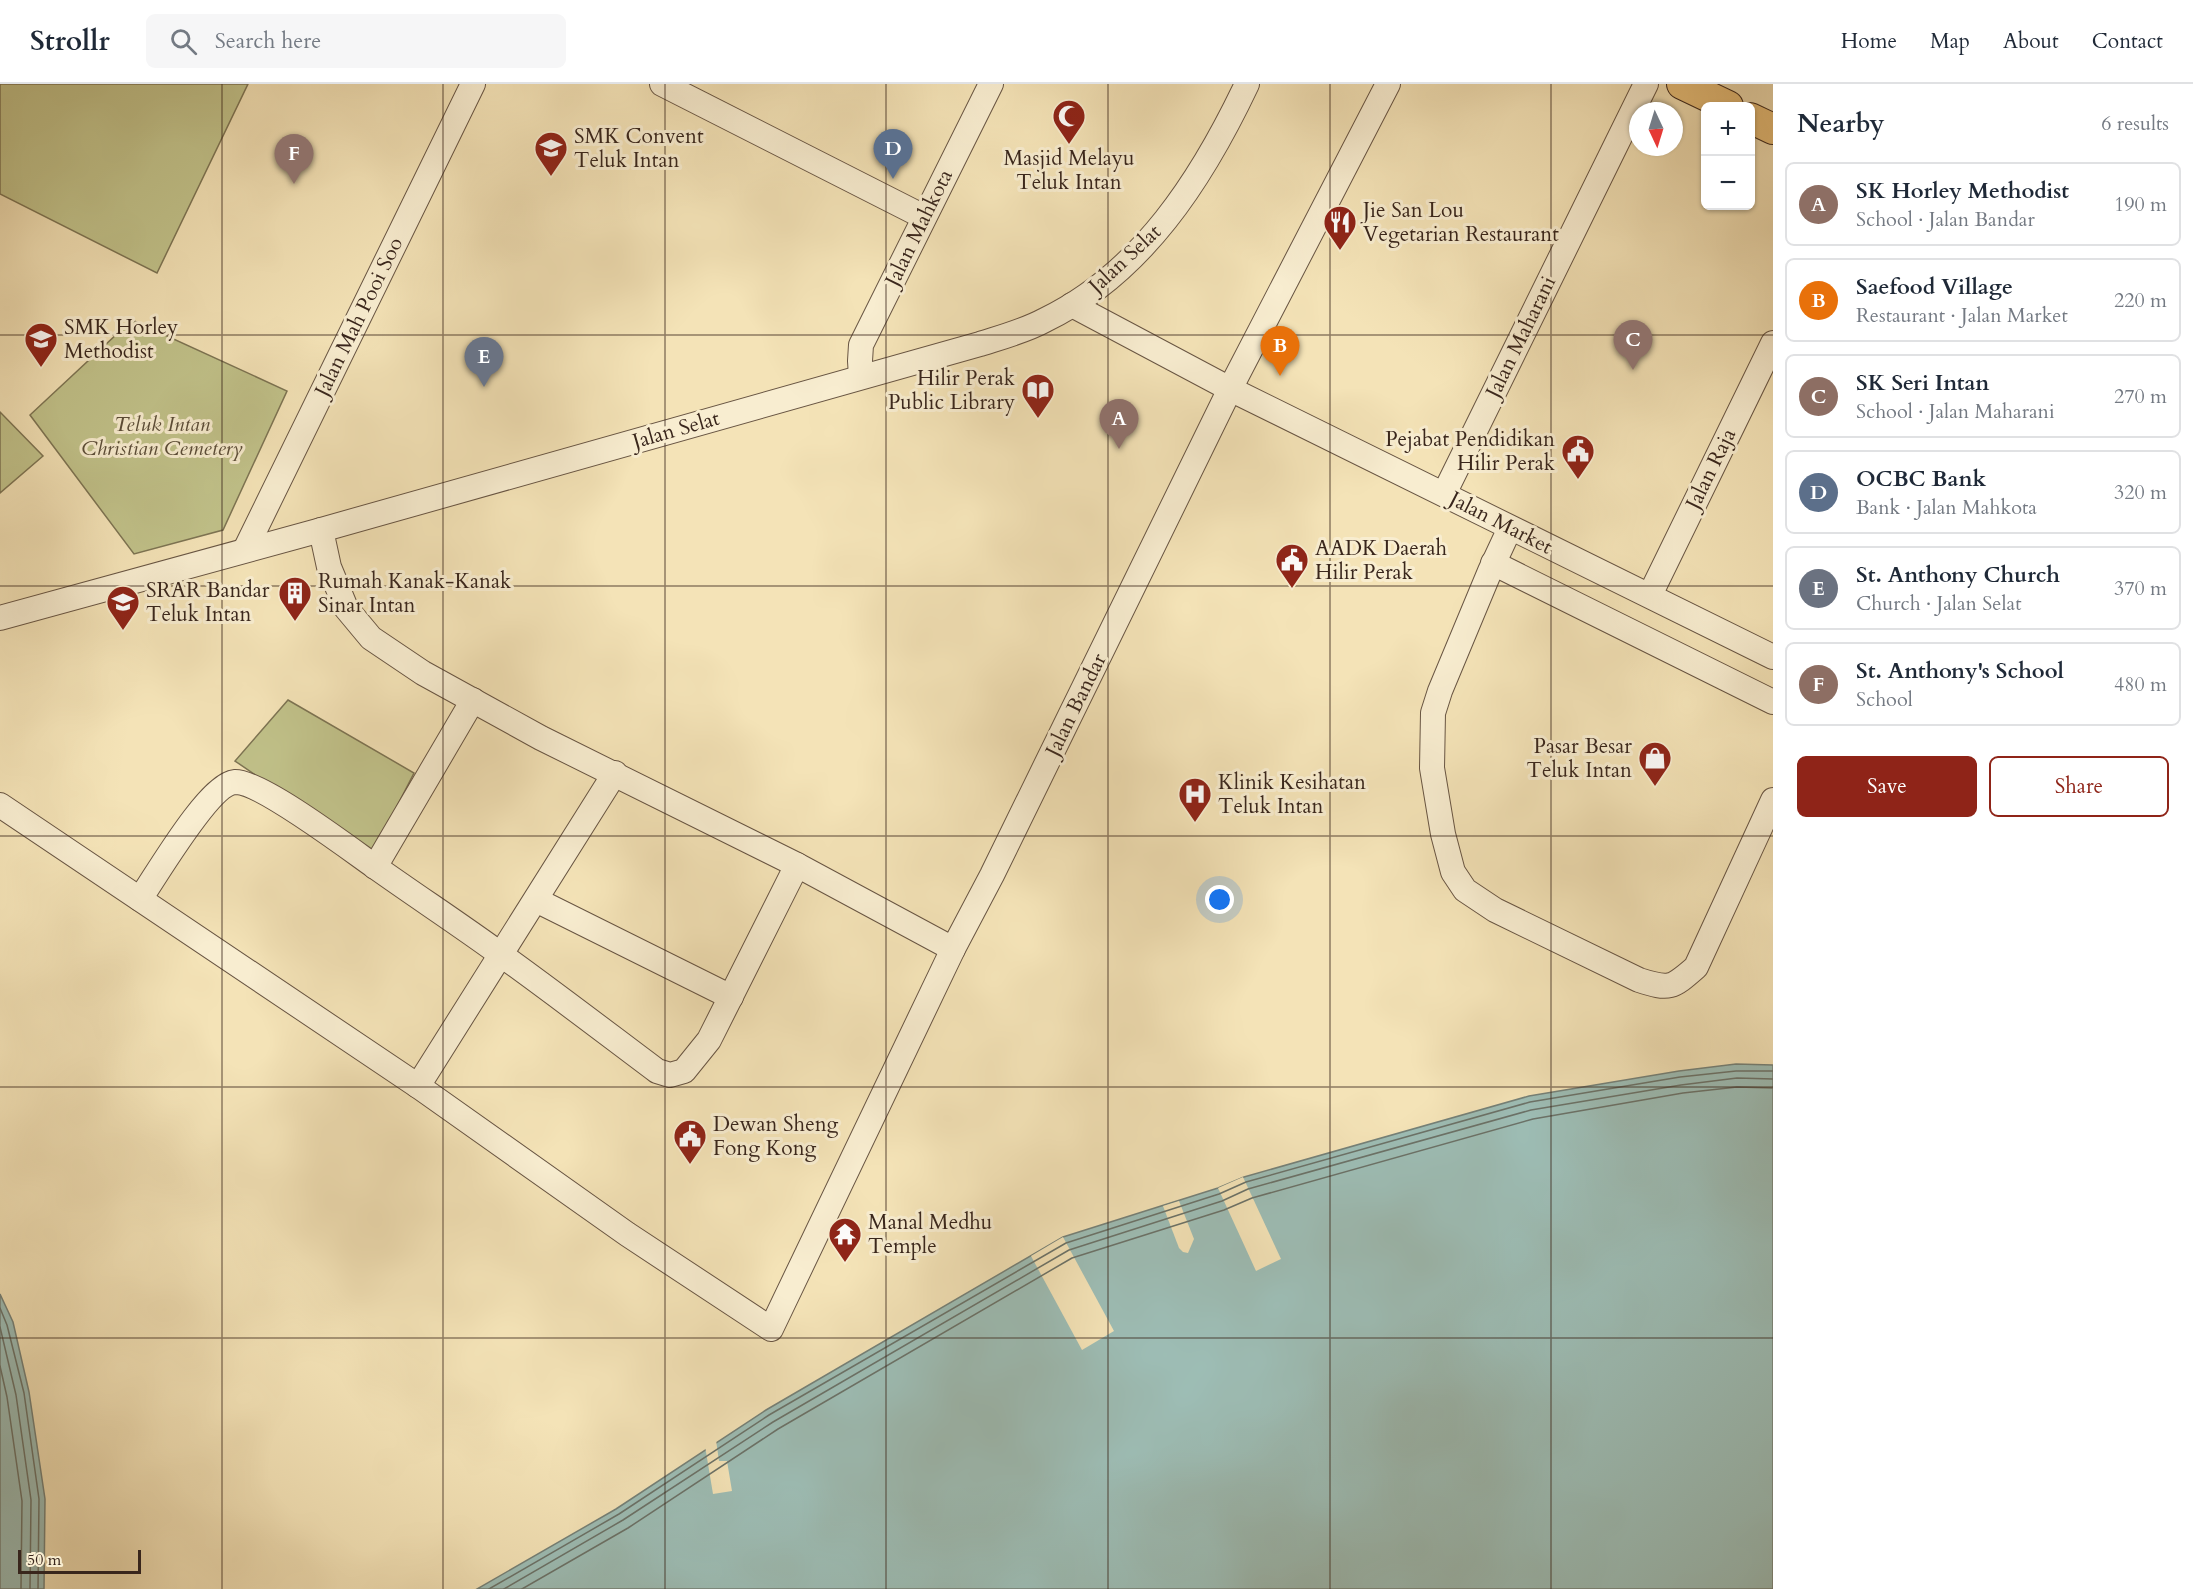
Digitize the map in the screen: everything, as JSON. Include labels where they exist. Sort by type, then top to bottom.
[{"type":"main road","points":[[1682,84],[1720,102]]},
{"type":"main road","points":[[1755,120],[1773,129]]},
{"type":"street","name":"Jalan Mah Pooi Soo","points":[[244,550],[473,84]]},
{"type":"street","points":[[662,84],[924,217]]},
{"type":"street","name":"Jalan Mahkota","points":[[861,376],[861,345],[991,84]]},
{"type":"street","name":"Jalan Selat","points":[[0,618],[321,530],[1011,334],[1044,321],[1095,290],[1120,269],[1166,220],[1188,191],[1230,119],[1247,84]]},
{"type":"street","name":"Jalan Bandar","points":[[418,1086],[627,1234],[771,1329],[953,949],[992,875],[1230,389],[1388,84]]},
{"type":"street","name":"Jalan Maharani","points":[[1444,494],[1646,84]]},
{"type":"street","name":"Jalan Market","points":[[1072,305],[1230,389],[1773,657]]},
{"type":"street","name":"Jalan Raja","points":[[1650,596],[1773,343]]},
{"type":"street","points":[[1510,528],[1493,563],[1433,713],[1432,768],[1436,798],[1453,872],[1465,891],[1495,910],[1639,980],[1662,987],[1679,982],[1696,967],[1773,800]]},
{"type":"street","points":[[321,530],[329,567],[340,596],[346,608],[371,639],[423,673],[541,738],[797,865],[953,949]]},
{"type":"street","points":[[1493,563],[1773,702]]},
{"type":"street","points":[[375,867],[473,700]]},
{"type":"street","points":[[0,805],[418,1086],[615,773]]},
{"type":"street","points":[[140,899],[200,810],[220,788],[235,782],[250,785],[267,793],[501,955],[657,1071],[670,1075],[684,1071],[710,1040],[797,865]]},
{"type":"street","points":[[536,900],[731,998]]},
{"type":"green space","points":[[0,84],[248,84],[157,273],[0,194]]},
{"type":"green space","name":"Teluk Intan Christian Cemetery","points":[[132,320],[287,391],[223,530],[134,554],[30,415]]},
{"type":"green space","points":[[0,412],[43,456],[0,493]]},
{"type":"green space","points":[[288,700],[414,773],[375,849],[366,851],[235,761]]},
{"type":"water","points":[[1736,1064],[1773,1065],[1773,1589],[477,1589],[616,1509],[766,1410],[1063,1237],[1218,1188],[1244,1177],[1529,1096]]},
{"type":"water","points":[[0,1294],[13,1322],[29,1392],[45,1499],[44,1589],[0,1589]]},
{"type":"pier","points":[[1243,1177],[1281,1259],[1256,1271],[1218,1188]]},
{"type":"pier","points":[[1179,1201],[1194,1239],[1188,1253],[1179,1248],[1163,1206]]},
{"type":"pier","points":[[1063,1237],[1114,1331],[1082,1350],[1031,1256]]},
{"type":"pier","points":[[716,1440],[719,1461],[727,1461],[732,1491],[713,1494],[705,1446]]},
{"type":"place","name":"Masjid Melayu Teluk Intan","points":[[1069,145]]},
{"type":"place","name":"SMK Convent Teluk Intan","points":[[551,177]]},
{"type":"place","name":"OCBC Bank","points":[[893,179]]},
{"type":"place","name":"St. Anthony's School","points":[[294,184]]},
{"type":"place","name":"Jie San Lou Vegetarian Restaurant","points":[[1340,251]]},
{"type":"place","name":"SMK Horley Methodist","points":[[41,368]]},
{"type":"place","name":"SK Seri Intan","points":[[1633,370]]},
{"type":"place","name":"Saefood Village","points":[[1280,376]]},
{"type":"place","name":"St. Anthony Church","points":[[484,387]]},
{"type":"place","name":"Hilir Perak Public Library","points":[[1038,419]]},
{"type":"place","name":"SK Horley Methodist","points":[[1119,449]]},
{"type":"place","name":"Pejabat Pendidikan Hilir Perak","points":[[1578,480]]},
{"type":"place","name":"AADK Daerah Hilir Perak","points":[[1292,589]]},
{"type":"place","name":"Rumah Kanak-Kanak Sinar Intan","points":[[295,622]]},
{"type":"place","name":"SRAR Bandar Teluk Intan","points":[[123,631]]},
{"type":"place","name":"Pasar Besar Teluk Intan","points":[[1655,787]]},
{"type":"place","name":"Klinik Kesihatan Teluk Intan","points":[[1195,823]]},
{"type":"place","name":"Dewan Sheng Fong Kong","points":[[690,1165]]},
{"type":"place","name":"Manal Medhu Temple","points":[[845,1263]]}]
